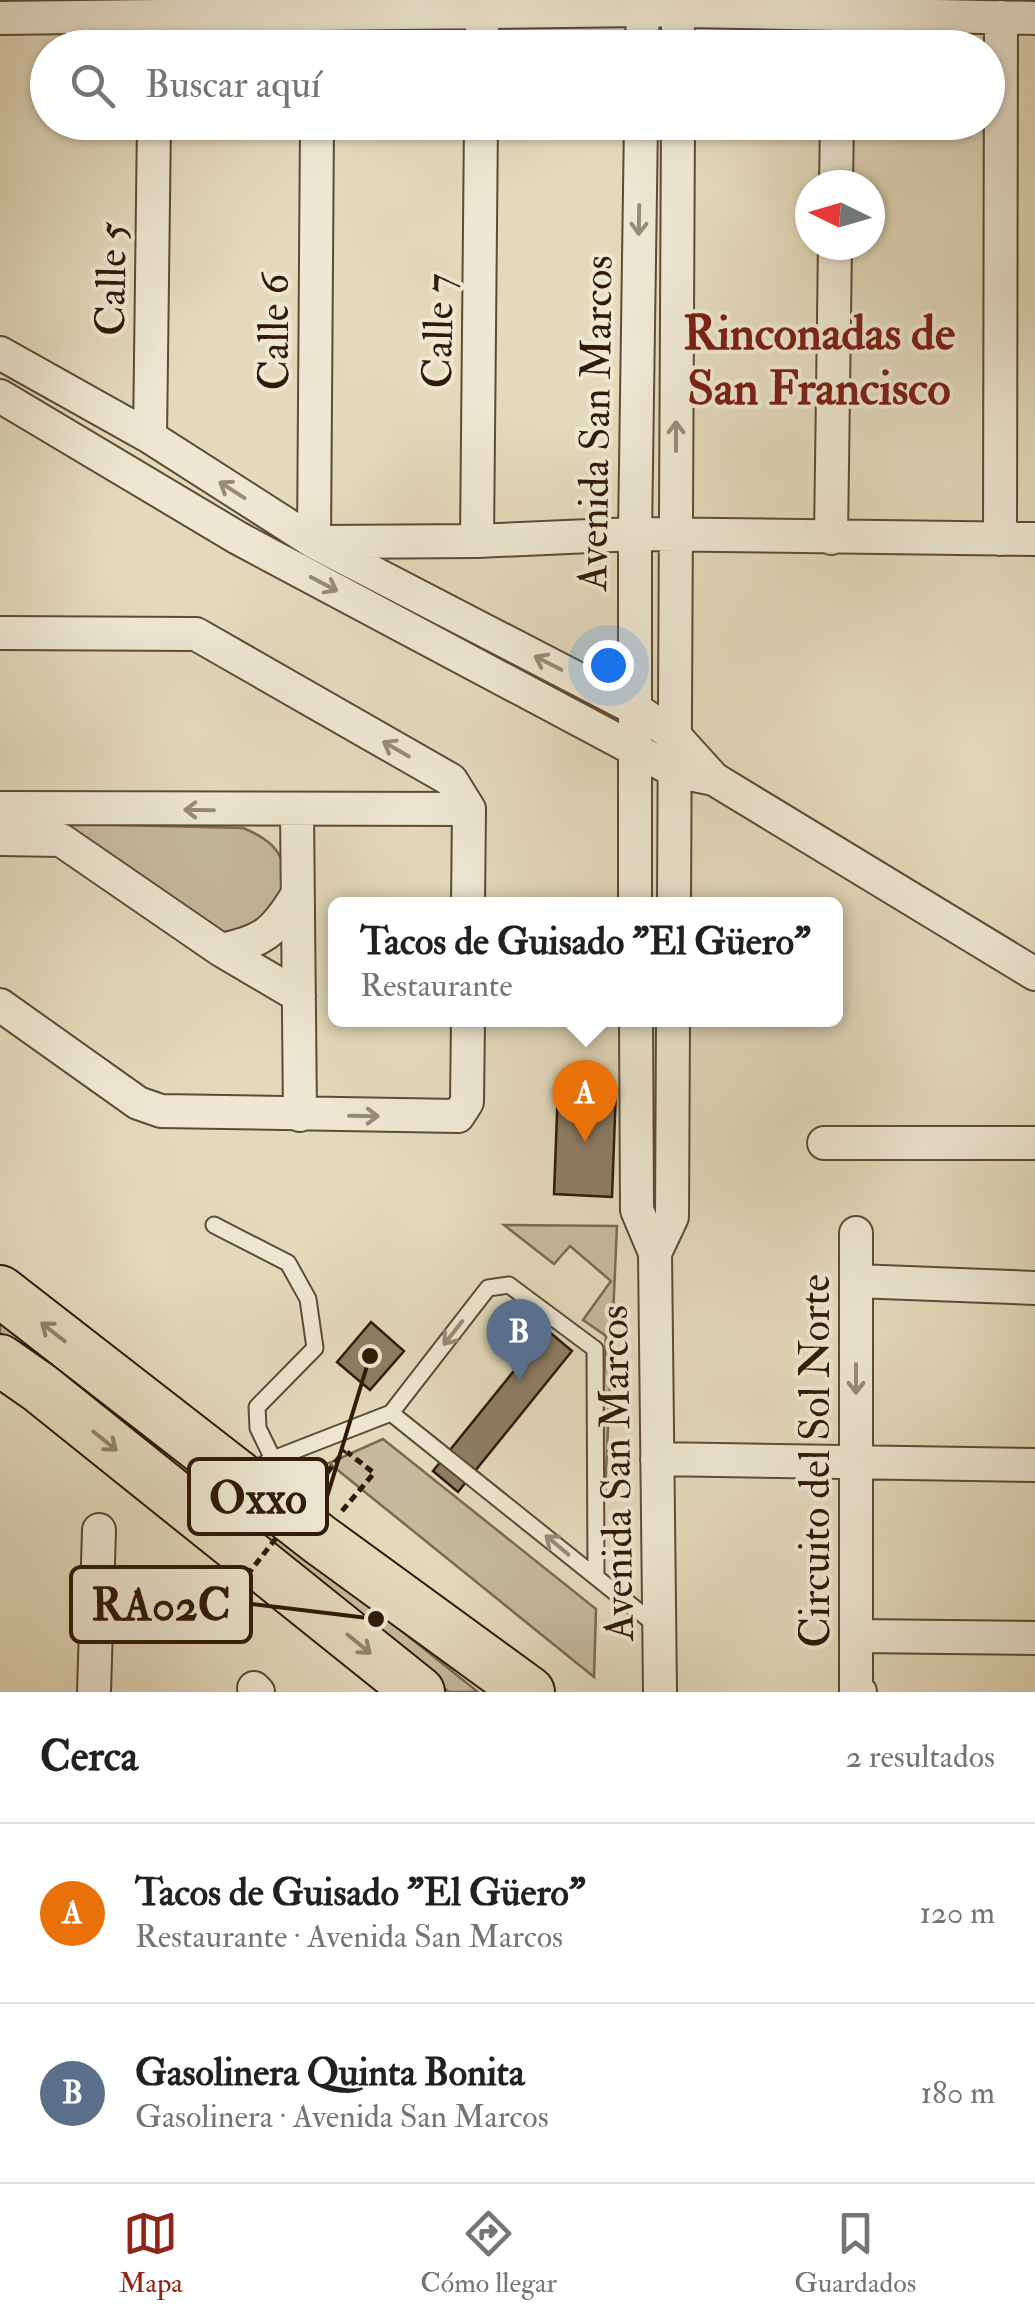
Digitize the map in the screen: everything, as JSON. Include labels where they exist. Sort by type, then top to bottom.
[{"type":"main road","points":[[0,1291],[257,1468],[319,1538],[530,1692]]},
{"type":"main road","points":[[0,1360],[20,1389],[419,1692]]},
{"type":"street","points":[[642,30],[643,5]]},
{"type":"street","points":[[173,30],[318,14],[482,14],[678,5],[827,30]]},
{"type":"street","points":[[318,14],[318,30]]},
{"type":"street","points":[[482,14],[482,30]]},
{"type":"street","points":[[861,30],[1001,17],[1035,18]]},
{"type":"street","points":[[1001,17],[1001,30]]},
{"type":"street","points":[[0,18],[133,30]]},
{"type":"street","name":"Calle 5","points":[[150,437],[154,140]]},
{"type":"street","name":"Calle 6","points":[[314,542],[317,140]]},
{"type":"street","name":"Calle 7","points":[[477,541],[481,140]]},
{"type":"street","name":"Avenida San Marcos","points":[[635,897],[641,140]]},
{"type":"street","name":"Avenida San Marcos","points":[[674,897],[678,140]]},
{"type":"street","points":[[836,170],[837,140]]},
{"type":"street","points":[[1000,539],[1001,140]]},
{"type":"street","points":[[830,538],[835,260]]},
{"type":"street","points":[[0,352],[150,437],[314,542],[634,708],[675,736],[714,780],[1035,974]]},
{"type":"street","points":[[0,396],[238,538],[675,771],[714,780]]},
{"type":"street","points":[[238,538],[314,542],[477,541],[676,534],[1035,539]]},
{"type":"street","points":[[0,633],[196,634],[451,780],[469,810],[468,897]]},
{"type":"street","points":[[0,808],[469,810]]},
{"type":"street","points":[[297,811],[300,1115]]},
{"type":"street","points":[[0,839],[61,840],[220,950],[299,996]]},
{"type":"street","points":[[220,950],[255,943],[279,925],[297,896]]},
{"type":"street","points":[[0,1005],[138,1102],[161,1111],[458,1116],[467,1102],[468,1027]]},
{"type":"street","name":"Avenida San Marcos","points":[[636,1027],[637,1210],[655,1253],[660,1692]]},
{"type":"street","name":"Avenida San Marcos","points":[[655,1253],[672,1217],[673,1027]]},
{"type":"street","points":[[824,1143],[1035,1143]]},
{"type":"street","name":"Circuito del Sol Norte","points":[[856,1232],[858,1690]]},
{"type":"street","points":[[856,1281],[1035,1288]]},
{"type":"street","points":[[658,1460],[1035,1464]]},
{"type":"street","points":[[94,1692],[99,1530]]},
{"type":"street","points":[[856,1636],[1035,1638]]},
{"type":"lane","points":[[214,1225],[288,1264],[308,1299],[316,1348],[257,1407],[257,1468],[391,1413],[488,1288],[509,1284],[594,1349],[596,1576]]},
{"type":"lane","points":[[391,1413],[660,1628]]},
{"type":"path","points":[[205,1592],[224,1606],[345,1450],[374,1473],[319,1538]]},
{"type":"shaded area","points":[[36,823],[243,828],[270,843],[282,862],[283,884],[276,913],[229,936]]},
{"type":"shaded area","points":[[504,1225],[617,1226],[605,1496],[599,1490],[606,1336],[583,1320],[611,1281],[570,1246],[554,1264]]},
{"type":"shaded area","points":[[0,1310],[478,1692],[449,1692],[0,1346]]},
{"type":"shaded area","points":[[383,1439],[596,1609],[594,1677],[329,1463]]},
{"type":"building","points":[[558,1087],[616,1089],[612,1197],[554,1194]]},
{"type":"building","points":[[371,1322],[404,1351],[370,1390],[337,1362]]},
{"type":"building","points":[[547,1330],[572,1351],[458,1492],[433,1471]]},
{"type":"place","name":"Tacos de Guisado \"El Güero\"","points":[[585,1142]]},
{"type":"place","name":"Oxxo","points":[[370,1356]]},
{"type":"place","name":"Gasolinera Quinta Bonita","points":[[519,1381]]},
{"type":"place","name":"RA02C","points":[[376,1619]]},
{"type":"district","name":"Rinconadas de San Francisco","points":[[819,360]]}]
